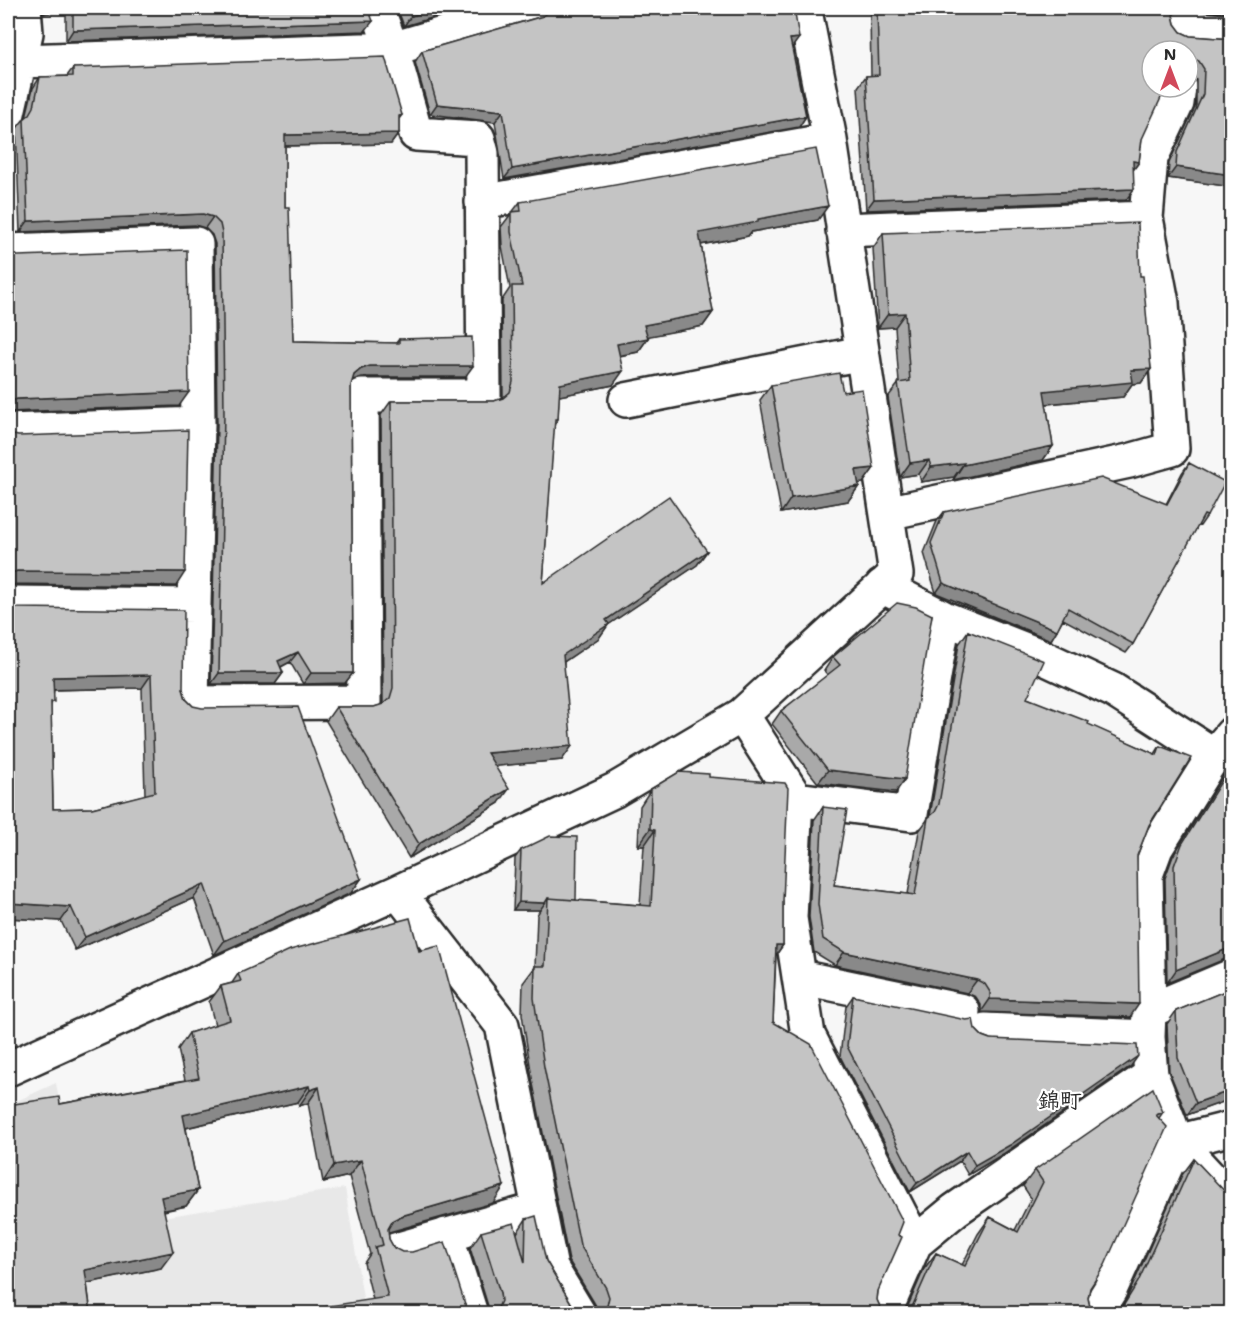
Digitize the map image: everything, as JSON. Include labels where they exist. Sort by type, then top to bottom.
[{"type":"street","points":[[8,113],[14,62],[26,33],[24,8]]},
{"type":"street","points":[[8,251],[196,244],[198,424],[192,703],[364,702],[362,396],[484,396],[482,153],[478,138],[416,134],[392,49],[377,8]]},
{"type":"street","points":[[14,62],[392,49],[530,8]]},
{"type":"street","points":[[8,1069],[398,892],[615,790],[742,714],[896,574],[830,140],[805,11],[807,8]]},
{"type":"street","points":[[1183,29],[1232,32]]},
{"type":"street","points":[[887,513],[1129,461],[1172,449],[1162,303],[1146,218],[1151,158],[1178,99]]},
{"type":"street","points":[[482,202],[830,140]]},
{"type":"street","points":[[843,230],[1146,218]]},
{"type":"street","points":[[626,400],[862,353]]},
{"type":"street","points":[[8,431],[198,424]]},
{"type":"street","points":[[882,586],[944,618],[1036,654],[1223,745],[1156,848],[1146,875],[1151,1075],[1177,1142],[1232,1202]]},
{"type":"street","points":[[8,603],[194,604]]},
{"type":"street","points":[[796,799],[911,814],[944,618]]},
{"type":"street","points":[[742,714],[796,799],[790,918],[808,1035],[915,1243]]},
{"type":"street","points":[[398,892],[502,1025],[551,1268],[579,1314]]},
{"type":"street","points":[[799,977],[974,1021],[1149,1024],[1232,976]]},
{"type":"street","points":[[884,1314],[915,1243],[955,1210],[1151,1075]]},
{"type":"street","points":[[1177,1142],[1232,1128]]},
{"type":"street","points":[[1111,1306],[1177,1142]]},
{"type":"street","points":[[395,1250],[539,1209]]},
{"type":"street","points":[[446,1235],[471,1314]]},
{"type":"shaded area","points":[[56,1083],[82,1230],[345,1188],[364,1304],[303,1314],[8,1313],[8,1105]]},
{"type":"building","points":[[8,8],[13,8],[14,12],[8,13]]},
{"type":"building","points":[[73,8],[368,8],[373,21],[73,30]]},
{"type":"building","points":[[408,8],[438,8],[411,16]]},
{"type":"building","points":[[553,8],[558,8],[560,13],[584,8],[794,8],[799,38],[790,39],[806,116],[512,169],[503,111],[437,104],[422,51],[543,16]]},
{"type":"building","points":[[877,8],[950,8],[950,12],[1036,8],[1176,8],[1173,15],[1175,24],[1181,32],[1190,36],[1232,39],[1232,175],[1176,167],[1177,152],[1203,94],[1204,69],[1200,63],[1200,39],[1140,39],[1140,99],[1160,99],[1142,139],[1139,162],[1133,161],[1134,189],[874,199],[866,76],[879,75]]},
{"type":"building","points":[[385,57],[402,115],[399,116],[399,133],[285,135],[285,207],[289,207],[293,341],[399,343],[399,339],[472,337],[473,366],[370,366],[354,375],[351,385],[353,673],[311,673],[298,652],[278,661],[283,673],[219,673],[224,414],[222,233],[220,224],[213,217],[203,214],[28,221],[24,119],[34,107],[40,77],[73,76],[73,68]]},
{"type":"building","points":[[816,149],[828,206],[699,233],[713,312],[644,325],[648,338],[617,344],[623,371],[560,384],[558,419],[555,419],[543,583],[669,496],[707,551],[606,620],[609,624],[563,655],[572,746],[487,753],[509,789],[419,844],[336,707],[374,707],[383,704],[390,698],[393,688],[391,401],[494,401],[510,392],[513,382],[512,286],[522,286],[511,232],[511,212],[521,211],[520,202]]},
{"type":"building","points":[[1138,223],[1140,276],[1143,276],[1151,369],[1131,370],[1133,382],[1044,391],[1053,446],[963,465],[964,463],[931,467],[929,460],[910,463],[898,383],[910,381],[905,313],[888,314],[883,233]]},
{"type":"building","points":[[187,250],[189,392],[17,399],[8,402],[8,252],[18,256]]},
{"type":"building","points":[[839,373],[843,392],[862,389],[874,468],[856,470],[859,486],[791,498],[771,385]]},
{"type":"building","points":[[188,430],[185,572],[17,571],[8,574],[8,432],[18,436]]},
{"type":"building","points":[[1189,463],[1225,482],[1207,516],[1204,515],[1133,644],[1068,608],[1057,630],[943,583],[931,543],[944,512],[1101,478],[1167,504]]},
{"type":"building","points":[[897,603],[916,607],[932,615],[905,779],[828,770],[781,711],[840,665],[833,657]]},
{"type":"building","points":[[8,605],[17,608],[184,610],[183,689],[186,699],[193,706],[202,708],[298,707],[361,879],[224,941],[204,884],[85,937],[71,907],[9,903],[8,935]],"holes":[[[151,675],[155,792],[92,808],[53,809],[51,702],[54,702],[53,677]]]},
{"type":"building","points":[[968,631],[1044,661],[1027,698],[1089,722],[1088,724],[1157,755],[1160,746],[1191,758],[1149,825],[1137,856],[1139,1004],[990,999],[990,992],[985,984],[977,980],[844,952],[823,939],[818,904],[823,807],[847,810],[834,885],[915,895],[928,818],[939,804]]},
{"type":"building","points":[[1232,764],[1232,947],[1176,970],[1174,866],[1182,844]]},
{"type":"building","points":[[679,772],[709,774],[709,777],[785,783],[788,788],[783,945],[776,945],[773,1022],[811,1044],[903,1222],[898,1235],[902,1237],[878,1291],[877,1300],[886,1314],[600,1314],[607,1306],[609,1297],[580,1245],[544,1067],[534,998],[535,966],[545,966],[548,898],[651,906],[655,830],[650,829],[651,789]]},
{"type":"building","points":[[550,836],[577,837],[576,900],[548,898],[545,903],[519,902],[521,850]]},
{"type":"building","points":[[410,918],[419,951],[439,946],[504,1186],[401,1216],[393,1220],[388,1229],[389,1239],[394,1248],[402,1252],[412,1252],[445,1242],[465,1304],[473,1314],[278,1314],[388,1297],[375,1247],[383,1245],[361,1160],[334,1165],[319,1087],[310,1090],[309,1086],[183,1115],[198,1190],[161,1197],[173,1252],[85,1270],[91,1314],[10,1314],[8,1297],[8,1105],[59,1097],[60,1104],[199,1078],[189,1033],[230,1020],[221,986],[241,981],[238,974],[290,950]]},
{"type":"building","points":[[1232,988],[1232,1090],[1196,1103],[1178,1058],[1176,1011]]},
{"type":"building","points":[[853,996],[966,1020],[973,1019],[975,1029],[982,1036],[990,1039],[1137,1045],[1138,1056],[1010,1145],[975,1165],[967,1151],[917,1183],[847,1046]]},
{"type":"building","points":[[1153,1088],[1163,1112],[1156,1115],[1167,1127],[1105,1265],[1090,1288],[1088,1298],[1090,1307],[1097,1314],[904,1314],[913,1305],[936,1253],[965,1266],[990,1217],[1018,1232],[1043,1182],[1035,1170]]},
{"type":"building","points":[[1194,1159],[1232,1199],[1232,1314],[1116,1314],[1138,1282]]},
{"type":"building","points":[[536,1216],[546,1261],[574,1308],[581,1314],[491,1314],[497,1310],[501,1301],[481,1232],[514,1223],[525,1263],[526,1219]]},
{"type":"district","name":"錦町","points":[[1060,1100]]}]
